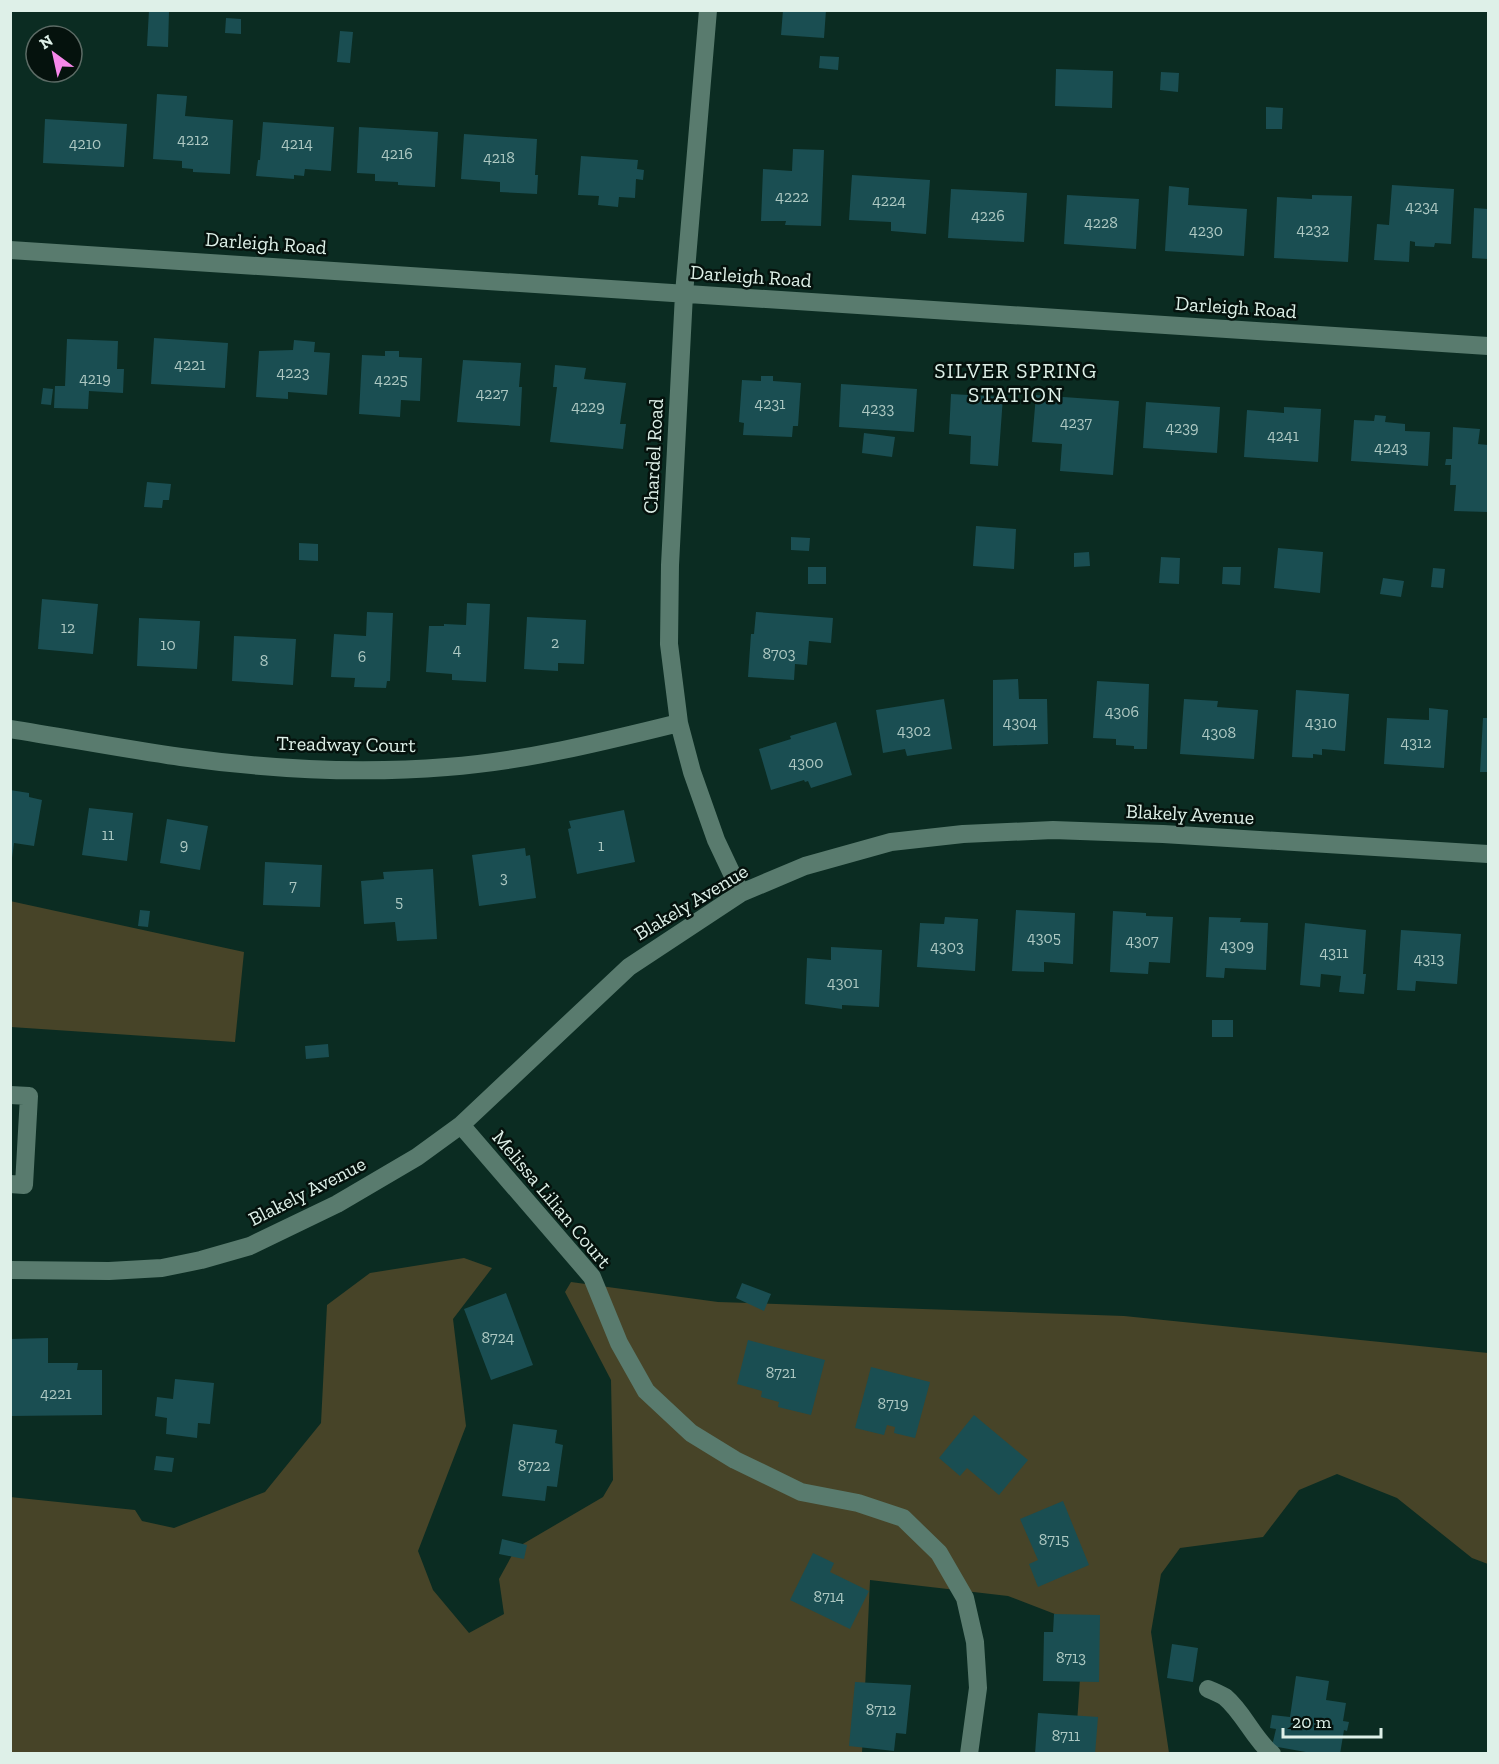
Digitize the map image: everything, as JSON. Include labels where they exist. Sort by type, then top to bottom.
[{"type":"street","name":"Chardel Road","points":[[708,10],[684,294],[670,565],[669,644],[679,723],[692,772],[713,830],[741,893]]},
{"type":"street","name":"Darleigh Road","points":[[10,250],[1488,346]]},
{"type":"street","name":"Treadway Court","points":[[10,729],[182,757],[278,766],[365,770],[447,767],[519,759],[679,723]]},
{"type":"street","name":"Blakely Avenue","points":[[10,1270],[109,1271],[162,1268],[250,1246],[337,1204],[417,1157],[461,1125],[629,967],[741,893],[805,866],[891,842],[963,834],[1053,830],[1164,834],[1488,854]]},
{"type":"street","points":[[10,1095],[29,1096],[24,1185],[10,1184]]},
{"type":"street","name":"Melissa Lilian Court","points":[[461,1125],[592,1277],[619,1343],[646,1391],[691,1432],[735,1460],[801,1492],[858,1503],[903,1518],[939,1553],[965,1598],[975,1641],[978,1688],[969,1754]]},
{"type":"street","points":[[1208,1689],[1225,1697],[1262,1745],[1272,1754]]},
{"type":"shaded area","points":[[10,901],[244,952],[235,1042],[11,1027]]},
{"type":"shaded area","points":[[464,1258],[492,1268],[453,1319],[466,1426],[418,1551],[433,1590],[469,1633],[504,1614],[499,1579],[516,1548],[603,1497],[613,1480],[611,1380],[565,1292],[571,1282],[718,1302],[1124,1316],[1488,1353],[1488,1564],[1472,1558],[1397,1498],[1337,1474],[1299,1490],[1263,1537],[1180,1548],[1161,1574],[1151,1632],[1169,1753],[1075,1753],[1082,1649],[1060,1616],[1008,1596],[870,1580],[862,1753],[11,1753],[10,1497],[135,1510],[142,1521],[174,1528],[265,1492],[321,1423],[327,1305],[370,1273]]},
{"type":"building","points":[[149,10],[169,11],[168,47],[147,46]]},
{"type":"building","points":[[783,10],[826,10],[824,38],[781,35]]},
{"type":"building","points":[[226,18],[241,19],[241,34],[225,33]]},
{"type":"building","points":[[340,31],[353,32],[350,63],[337,62]]},
{"type":"building","points":[[820,56],[839,57],[838,70],[819,68]]},
{"type":"building","points":[[1056,69],[1113,71],[1112,108],[1055,106]]},
{"type":"building","points":[[1161,72],[1179,73],[1178,92],[1160,90]]},
{"type":"building","points":[[157,94],[187,96],[185,116],[233,120],[230,174],[193,172],[193,169],[182,168],[182,161],[153,159]]},
{"type":"building","points":[[1266,107],[1283,108],[1282,129],[1266,129]]},
{"type":"building","points":[[45,119],[127,124],[124,167],[43,163]]},
{"type":"building","points":[[263,122],[334,127],[331,171],[305,169],[304,176],[294,175],[294,179],[256,176],[258,160],[260,160]]},
{"type":"building","points":[[359,127],[438,132],[435,187],[375,181],[375,174],[357,173]]},
{"type":"building","points":[[464,134],[537,139],[535,175],[538,175],[537,194],[500,192],[500,182],[461,179]]},
{"type":"building","points":[[793,149],[824,150],[821,226],[785,225],[786,221],[761,221],[763,169],[792,171]]},
{"type":"building","points":[[581,156],[638,160],[637,169],[644,170],[643,180],[636,179],[635,198],[619,197],[618,207],[598,205],[599,196],[578,195]]},
{"type":"building","points":[[852,175],[930,180],[926,234],[891,231],[891,222],[849,220]]},
{"type":"building","points":[[1392,185],[1454,189],[1451,244],[1435,243],[1434,247],[1415,246],[1415,242],[1410,241],[1409,262],[1374,260],[1377,224],[1389,225]]},
{"type":"building","points":[[1169,186],[1189,188],[1188,205],[1247,209],[1244,256],[1165,251]]},
{"type":"building","points":[[951,189],[1027,193],[1024,242],[948,238]]},
{"type":"building","points":[[1067,195],[1139,199],[1136,249],[1064,244]]},
{"type":"building","points":[[1312,195],[1352,196],[1348,262],[1274,258],[1277,197],[1312,199]]},
{"type":"building","points":[[1474,208],[1488,209],[1488,259],[1472,258]]},
{"type":"building","points":[[154,338],[228,343],[225,388],[151,384]]},
{"type":"building","points":[[67,339],[118,341],[117,369],[124,369],[123,393],[89,391],[88,409],[54,408],[55,386],[65,386]]},
{"type":"building","points":[[294,340],[315,342],[314,352],[330,353],[327,395],[288,392],[288,399],[256,397],[259,351],[293,350]]},
{"type":"building","points":[[385,351],[399,351],[399,357],[422,358],[420,401],[401,400],[400,417],[359,414],[362,355],[385,356]]},
{"type":"building","points":[[463,360],[521,363],[520,426],[457,422]]},
{"type":"building","points":[[555,365],[586,368],[584,379],[626,383],[620,424],[626,424],[623,449],[550,442],[557,387],[553,387]]},
{"type":"building","points":[[761,376],[773,376],[773,381],[801,383],[798,426],[793,426],[792,437],[743,435],[744,423],[739,422],[742,380],[761,381]]},
{"type":"building","points":[[841,384],[917,389],[914,432],[839,427]]},
{"type":"building","points":[[43,388],[53,389],[51,405],[41,404]]},
{"type":"building","points":[[951,394],[1003,397],[998,466],[970,464],[971,436],[949,434]]},
{"type":"building","points":[[1036,395],[1119,401],[1113,475],[1060,471],[1062,444],[1032,442]]},
{"type":"building","points":[[1146,402],[1220,407],[1217,453],[1143,448]]},
{"type":"building","points":[[1284,407],[1321,409],[1318,462],[1244,457],[1247,410],[1284,413]]},
{"type":"building","points":[[1375,415],[1386,416],[1385,422],[1405,424],[1405,431],[1430,432],[1428,466],[1351,461],[1354,420],[1374,421]]},
{"type":"building","points":[[1453,427],[1480,429],[1478,444],[1488,445],[1488,512],[1454,511],[1456,485],[1450,485],[1451,465],[1445,465],[1446,459],[1452,459]]},
{"type":"building","points":[[864,433],[895,437],[892,457],[862,453]]},
{"type":"building","points":[[147,482],[171,484],[169,500],[163,500],[162,508],[144,507]]},
{"type":"building","points":[[976,526],[1016,529],[1014,569],[973,566]]},
{"type":"building","points":[[791,537],[810,538],[809,551],[791,550]]},
{"type":"building","points":[[299,543],[318,544],[318,561],[299,560]]},
{"type":"building","points":[[1278,548],[1323,552],[1320,593],[1274,588]]},
{"type":"building","points":[[1089,552],[1090,566],[1074,567],[1074,553]]},
{"type":"building","points":[[1161,557],[1180,558],[1179,584],[1159,583]]},
{"type":"building","points":[[808,567],[826,567],[826,584],[808,584]]},
{"type":"building","points":[[1223,567],[1241,567],[1240,585],[1222,584]]},
{"type":"building","points":[[1433,568],[1445,569],[1443,588],[1431,587]]},
{"type":"building","points":[[1383,578],[1404,581],[1401,597],[1380,594]]},
{"type":"building","points":[[42,599],[98,604],[93,654],[38,649]]},
{"type":"building","points":[[467,603],[490,604],[486,682],[452,680],[452,674],[426,672],[429,626],[466,625]]},
{"type":"building","points":[[367,612],[393,613],[390,681],[387,681],[386,688],[354,687],[355,678],[331,677],[334,634],[366,636]]},
{"type":"building","points":[[756,612],[833,618],[831,643],[809,641],[807,665],[795,664],[794,680],[748,677],[751,634],[754,634]]},
{"type":"building","points":[[527,617],[586,620],[584,664],[558,663],[558,671],[524,669]]},
{"type":"building","points":[[139,618],[200,621],[197,669],[137,666]]},
{"type":"building","points":[[234,636],[296,639],[293,685],[232,681]]},
{"type":"building","points":[[1018,679],[1019,699],[1047,699],[1048,744],[993,746],[993,680]]},
{"type":"building","points":[[1097,681],[1149,684],[1147,749],[1116,745],[1116,739],[1093,738]]},
{"type":"building","points":[[1296,690],[1349,694],[1345,751],[1322,749],[1322,755],[1313,754],[1313,758],[1292,757]]},
{"type":"building","points":[[944,699],[952,749],[907,756],[905,749],[883,753],[876,710]]},
{"type":"building","points":[[1184,699],[1218,701],[1217,707],[1258,710],[1254,759],[1180,754]]},
{"type":"building","points":[[1429,708],[1448,710],[1444,768],[1384,764],[1387,718],[1429,720]]},
{"type":"building","points":[[1483,718],[1488,718],[1488,772],[1480,772]]},
{"type":"building","points":[[836,722],[852,775],[811,788],[808,781],[804,780],[771,790],[759,749],[791,739],[790,736]]},
{"type":"building","points":[[10,790],[29,793],[29,797],[42,800],[34,846],[14,843],[12,858]]},
{"type":"building","points":[[89,808],[133,813],[127,861],[82,855]]},
{"type":"building","points":[[624,810],[635,862],[577,874],[568,829],[571,828],[569,821]]},
{"type":"building","points":[[167,819],[208,826],[200,870],[160,863]]},
{"type":"building","points":[[525,848],[526,856],[530,855],[536,898],[479,906],[472,855]]},
{"type":"building","points":[[265,862],[322,865],[320,907],[263,905]]},
{"type":"building","points":[[433,869],[437,939],[397,941],[395,922],[364,924],[361,881],[384,879],[383,872]]},
{"type":"building","points":[[140,910],[150,911],[148,927],[138,926]]},
{"type":"building","points":[[1016,910],[1075,913],[1073,964],[1044,962],[1044,972],[1012,971]]},
{"type":"building","points":[[1113,911],[1173,917],[1170,963],[1149,962],[1148,974],[1110,972]]},
{"type":"building","points":[[945,917],[978,919],[975,971],[917,967],[920,923],[944,924]]},
{"type":"building","points":[[1209,917],[1241,918],[1240,922],[1268,923],[1266,970],[1225,968],[1224,978],[1206,977]]},
{"type":"building","points":[[1305,923],[1366,930],[1364,994],[1339,992],[1341,976],[1321,974],[1320,987],[1300,985]]},
{"type":"building","points":[[1401,930],[1461,934],[1457,984],[1416,981],[1415,991],[1397,990]]},
{"type":"building","points":[[831,947],[882,950],[879,1007],[842,1005],[842,1009],[805,1004],[807,958],[831,960]]},
{"type":"building","points":[[1212,1020],[1233,1020],[1233,1037],[1212,1037]]},
{"type":"building","points":[[328,1044],[329,1057],[306,1059],[305,1046]]},
{"type":"building","points":[[742,1283],[771,1294],[764,1311],[736,1298]]},
{"type":"building","points":[[506,1293],[533,1365],[491,1380],[464,1309]]},
{"type":"building","points":[[48,1338],[48,1363],[78,1363],[77,1370],[102,1370],[102,1415],[10,1416],[10,1339]]},
{"type":"building","points":[[748,1340],[825,1360],[811,1415],[778,1407],[779,1402],[761,1397],[762,1391],[737,1384]]},
{"type":"building","points":[[871,1367],[930,1382],[915,1438],[894,1433],[895,1427],[887,1425],[884,1435],[855,1428]]},
{"type":"building","points":[[175,1379],[214,1383],[210,1424],[198,1423],[197,1438],[166,1434],[167,1418],[155,1416],[157,1397],[173,1399]]},
{"type":"building","points":[[974,1415],[1028,1460],[999,1495],[967,1468],[960,1476],[939,1458]]},
{"type":"building","points":[[513,1424],[557,1430],[555,1443],[563,1445],[557,1487],[547,1486],[545,1501],[502,1496]]},
{"type":"building","points":[[156,1456],[174,1458],[172,1472],[154,1470]]},
{"type":"building","points":[[1063,1501],[1089,1565],[1038,1587],[1029,1564],[1038,1560],[1020,1519]]},
{"type":"building","points":[[502,1539],[527,1545],[524,1559],[499,1554]]},
{"type":"building","points":[[813,1553],[834,1563],[830,1572],[869,1591],[850,1629],[790,1600]]},
{"type":"building","points":[[1054,1614],[1100,1615],[1099,1682],[1043,1681],[1044,1632],[1053,1632]]},
{"type":"building","points":[[1172,1644],[1198,1648],[1193,1682],[1167,1678]]},
{"type":"building","points":[[1296,1676],[1329,1681],[1326,1700],[1346,1703],[1343,1721],[1349,1722],[1347,1731],[1344,1730],[1340,1754],[1317,1754],[1272,1746],[1276,1729],[1270,1728],[1272,1715],[1290,1717]]},
{"type":"building","points":[[855,1682],[911,1685],[906,1734],[896,1733],[894,1751],[849,1746]]},
{"type":"building","points":[[1038,1713],[1098,1717],[1095,1754],[1035,1754]]},
{"type":"district","name":"SILVER SPRING STATION","points":[[1016,382]]}]
